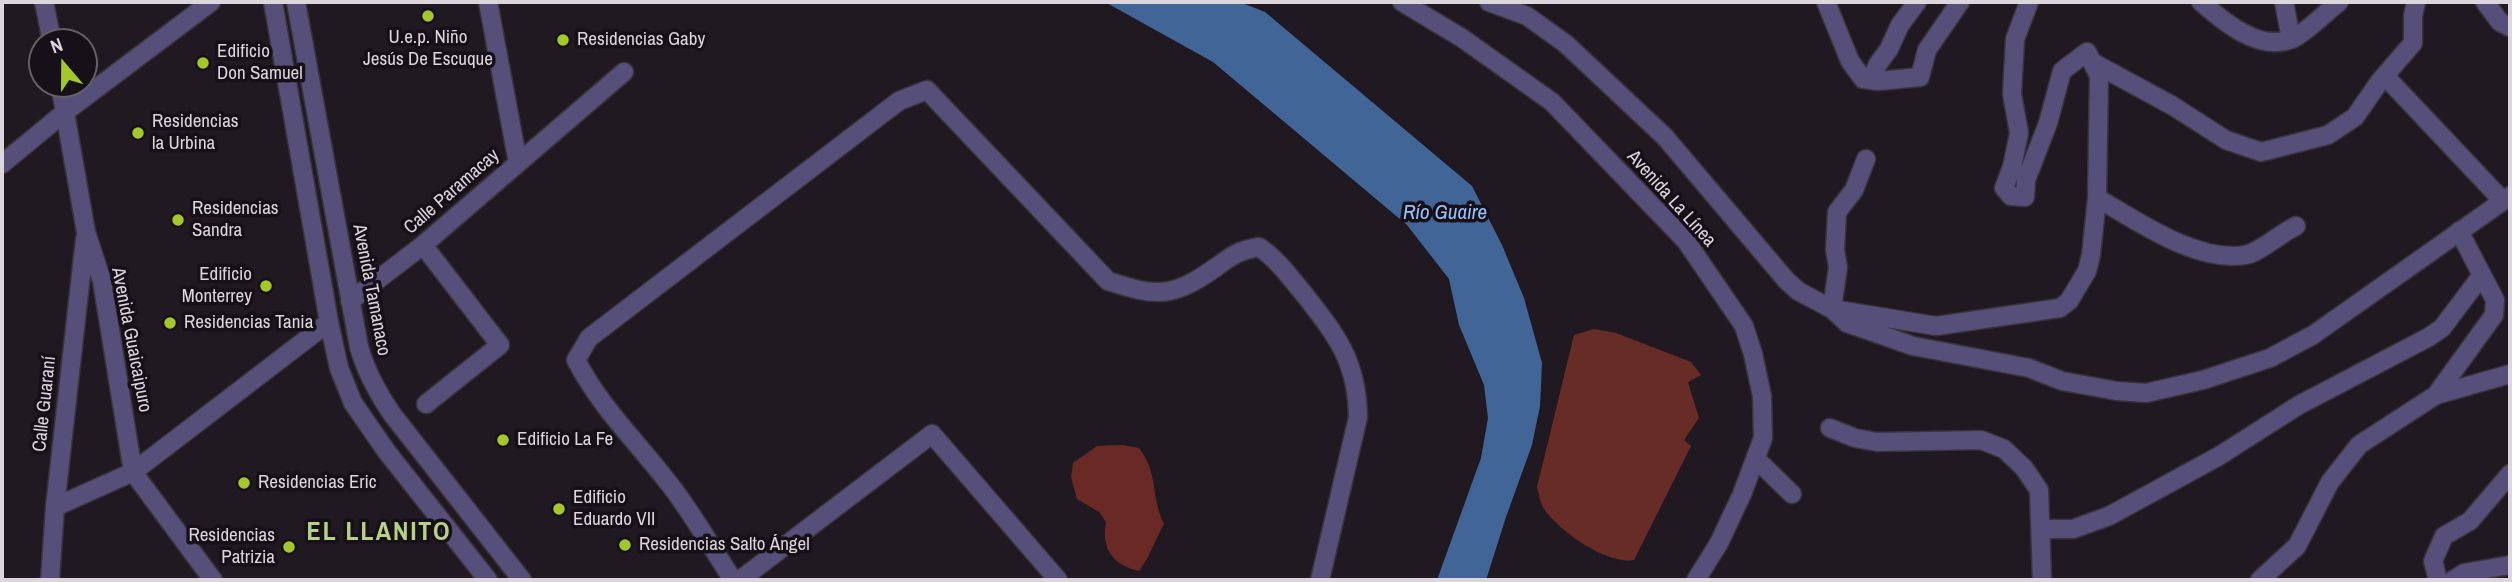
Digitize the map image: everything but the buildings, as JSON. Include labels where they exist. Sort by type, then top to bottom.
[{"type":"street","points":[[44,2],[49,28]]},
{"type":"street","points":[[2,164],[65,112],[211,2]]},
{"type":"street","points":[[273,2],[339,368],[353,403],[387,452],[488,580]]},
{"type":"street","name":"Avenida Tamanaco","points":[[296,2],[359,347],[375,389],[522,580]]},
{"type":"street","name":"Calle Paramacay","points":[[350,301],[423,245],[518,163],[488,2]]},
{"type":"street","name":"Avenida La Línea","points":[[1402,2],[1462,38],[1552,102],[1686,241],[1744,326],[1762,396],[1763,438],[1719,543],[1696,580]]},
{"type":"street","points":[[1489,2],[1527,16],[1566,44],[1665,137],[1786,280],[1798,291],[1832,309],[1847,323],[1913,346],[2029,368],[2062,380],[2117,391],[2146,393],[2203,380],[2270,358],[2313,335],[2506,199],[2385,76]]},
{"type":"street","points":[[1826,2],[1850,61],[1863,79],[1871,80],[1920,77],[1927,50],[1959,2]]},
{"type":"street","points":[[1871,80],[1900,25],[1917,2]]},
{"type":"street","points":[[1832,309],[1936,326],[2060,308],[2069,301],[2087,271],[2097,198],[2099,76],[2087,52],[2062,71],[2048,123],[2026,180],[2025,197],[2011,196],[2004,188],[2012,167],[2019,133],[2012,94],[2015,39],[2029,2]]},
{"type":"street","points":[[2202,2],[2223,21],[2262,42],[2291,39],[2339,2]]},
{"type":"street","points":[[2284,2],[2291,39]]},
{"type":"street","points":[[2092,62],[2173,106],[2226,140],[2260,152],[2328,135],[2355,117],[2413,43],[2416,2]]},
{"type":"street","points":[[2485,2],[2500,22],[2510,27]]},
{"type":"street","points":[[518,163],[624,72]]},
{"type":"street","points":[[733,580],[669,482],[611,414],[586,381],[576,360],[589,338],[611,321],[899,101],[927,90],[1108,281],[1143,293],[1171,292],[1191,285],[1241,250],[1258,247],[1274,257],[1337,337],[1348,359],[1358,394],[1358,417],[1320,580]]},
{"type":"street","name":"Avenida Guaicaipuro","points":[[62,98],[86,232],[102,281],[133,472],[213,580]]},
{"type":"street","points":[[1832,309],[1838,267],[1835,250],[1837,212],[1854,190],[1866,159]]},
{"type":"street","points":[[2097,198],[2177,242],[2217,256],[2248,255],[2282,232],[2296,226]]},
{"type":"street","points":[[2436,395],[2494,315],[2495,300],[2459,231]]},
{"type":"street","name":"Calle Guaraní","points":[[50,580],[55,507],[86,232]]},
{"type":"street","points":[[423,245],[500,345],[426,404]]},
{"type":"street","points":[[2042,529],[2073,529],[2109,516],[2219,456],[2299,405],[2429,337],[2442,328],[2482,275]]},
{"type":"street","points":[[55,507],[133,472],[329,322]]},
{"type":"street","points":[[2260,580],[2297,546],[2330,482],[2359,445],[2436,395],[2510,374]]},
{"type":"street","points":[[1830,428],[1855,438],[1877,442],[1981,440],[2004,449],[2024,468],[2039,490],[2042,580]]},
{"type":"street","points":[[740,580],[932,434],[1058,580]]},
{"type":"street","points":[[1756,459],[1792,494]]},
{"type":"street","points":[[2438,580],[2433,561],[2444,536],[2470,521],[2510,474]]},
{"type":"street","points":[[2454,580],[2464,573],[2510,565]]},
{"type":"shaded area","points":[[1594,329],[1616,333],[1691,362],[1701,375],[1688,382],[1699,418],[1684,440],[1691,446],[1634,560],[1623,560],[1598,552],[1572,536],[1544,509],[1537,487],[1574,335]]},
{"type":"shaded area","points":[[1122,445],[1139,448],[1145,458],[1164,524],[1139,571],[1122,565],[1111,554],[1105,540],[1106,522],[1099,512],[1077,499],[1071,477],[1073,463],[1097,446]]},
{"type":"water","name":"Río Guaire","points":[[1105,2],[1240,2],[1265,12],[1472,186],[1502,245],[1524,298],[1542,363],[1540,406],[1532,445],[1486,580],[1437,580],[1481,458],[1488,418],[1484,385],[1459,325],[1449,279],[1407,225],[1213,62]]},
{"type":"place","name":"U.e.p. Niño Jesús De Escuque","points":[[428,16]]},
{"type":"place","name":"Residencias Gaby","points":[[563,40]]},
{"type":"place","name":"Edificio Don Samuel","points":[[203,63]]},
{"type":"place","name":"Residencias la Urbina","points":[[138,133]]},
{"type":"place","name":"Residencias Sandra","points":[[178,220]]},
{"type":"place","name":"Edificio Monterrey","points":[[266,286]]},
{"type":"place","name":"Residencias Tania","points":[[170,323]]},
{"type":"place","name":"Edificio La Fe","points":[[503,440]]},
{"type":"place","name":"Residencias Eric","points":[[244,483]]},
{"type":"place","name":"Edificio Eduardo VII","points":[[559,509]]},
{"type":"place","name":"Residencias Salto Ángel","points":[[625,545]]},
{"type":"place","name":"Residencias Patrizia","points":[[289,547]]},
{"type":"district","name":"EL LLANITO","points":[[379,533]]}]
